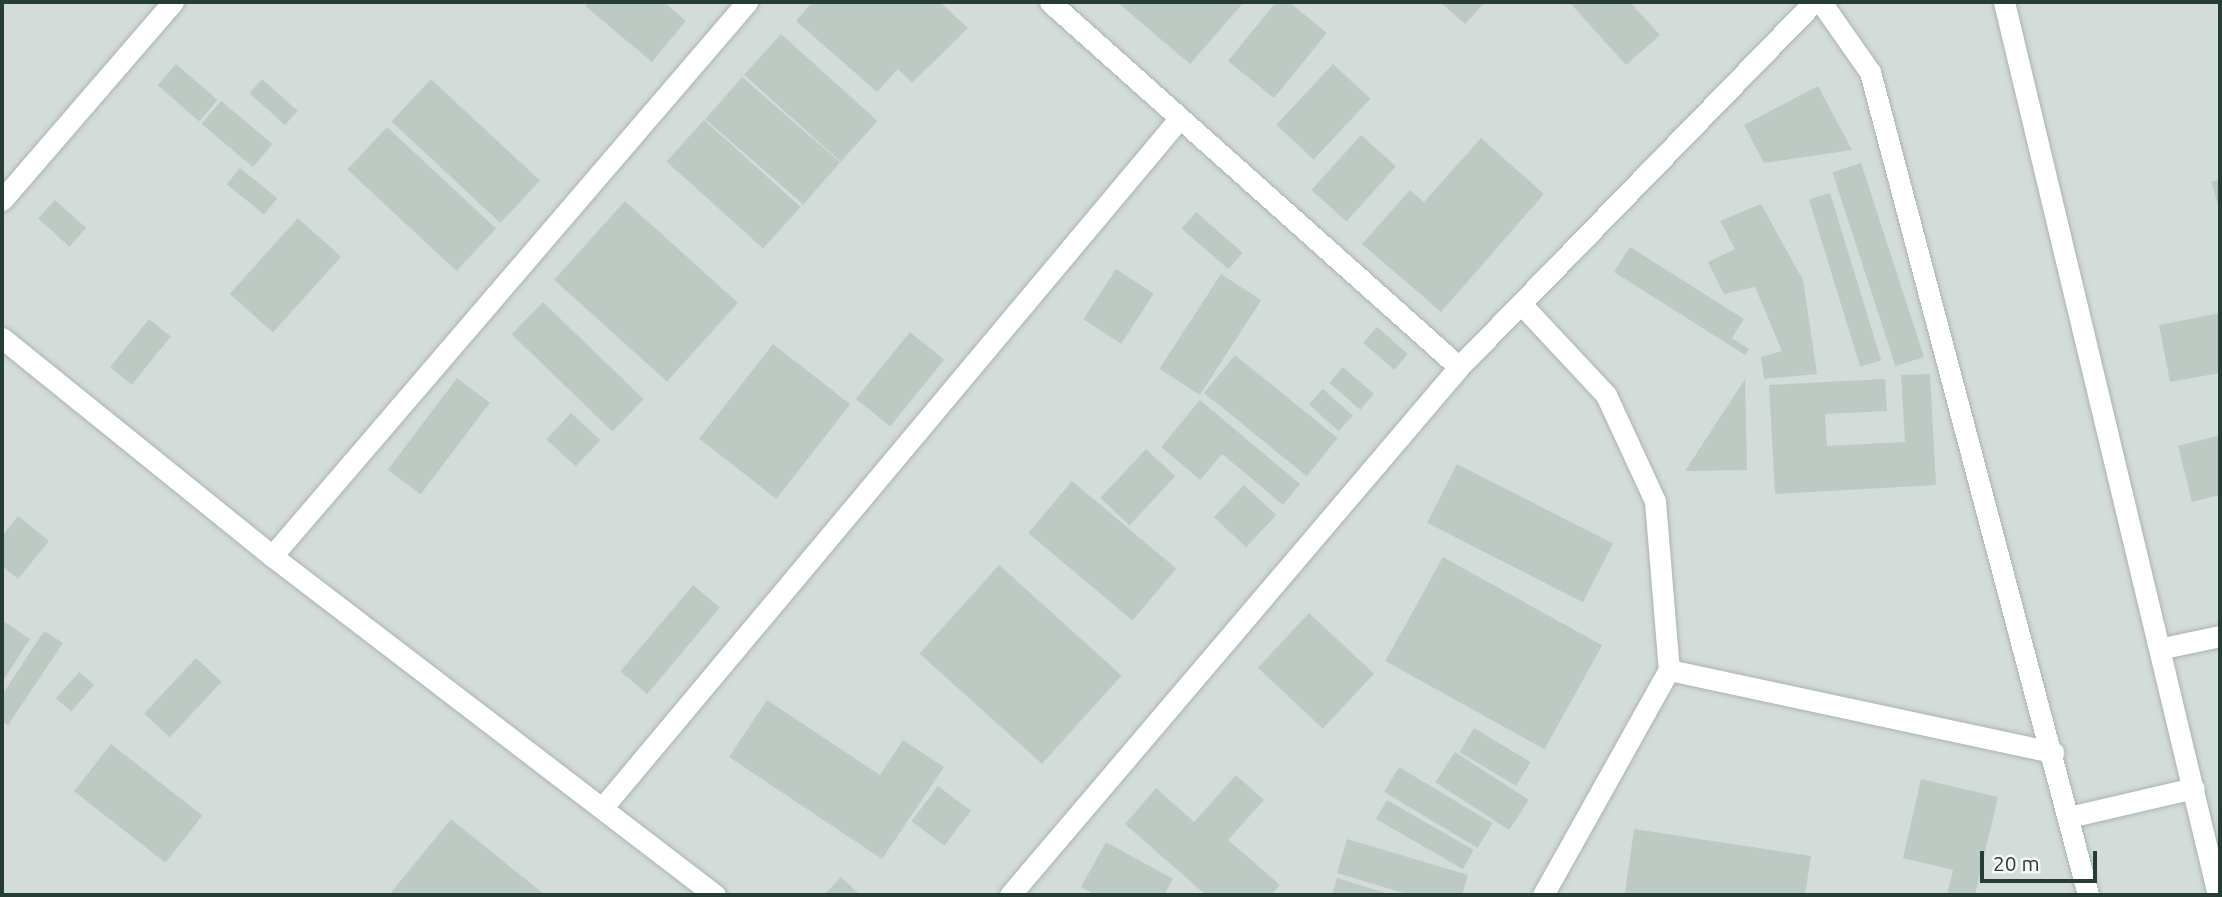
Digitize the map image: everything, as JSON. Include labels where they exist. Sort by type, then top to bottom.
[{"type":"street","points":[[2,200],[173,2]]},
{"type":"street","points":[[272,556],[747,2]]},
{"type":"street","points":[[1050,2],[1178,120],[1459,367]]},
{"type":"street","points":[[1010,895],[1459,367],[1524,307],[1814,2]]},
{"type":"street","points":[[1821,2],[1870,72],[2053,752],[2088,895]]},
{"type":"street","points":[[2004,2],[2163,648],[2218,895]]},
{"type":"street","points":[[603,807],[1178,120]]},
{"type":"street","points":[[1524,307],[1606,395],[1655,501],[1669,670],[1543,895]]},
{"type":"street","points":[[2,338],[272,556],[715,895]]},
{"type":"street","points":[[2163,648],[2220,636]]},
{"type":"street","points":[[1669,670],[2053,752]]},
{"type":"street","points":[[2069,817],[2194,788]]},
{"type":"shaded area","points":[[2,2],[2220,2],[2220,895],[2,895]]},
{"type":"building","points":[[589,2],[664,2],[686,21],[652,62],[585,6]]},
{"type":"building","points":[[812,2],[940,2],[968,28],[912,83],[898,69],[877,92],[796,21]]},
{"type":"building","points":[[1117,2],[1244,2],[1190,64]]},
{"type":"building","points":[[1276,2],[1289,2],[1327,33],[1274,98],[1228,61]]},
{"type":"building","points":[[1440,2],[1485,2],[1465,24]]},
{"type":"building","points":[[1569,2],[1630,2],[1660,35],[1626,65]]},
{"type":"building","points":[[781,34],[878,121],[841,162],[744,75]]},
{"type":"building","points":[[176,64],[218,100],[199,121],[158,85]]},
{"type":"building","points":[[1333,64],[1370,99],[1314,159],[1276,125]]},
{"type":"building","points":[[742,77],[840,162],[803,205],[705,119]]},
{"type":"building","points":[[262,79],[298,111],[285,125],[249,93]]},
{"type":"building","points":[[431,79],[540,181],[500,223],[391,121]]},
{"type":"building","points":[[1818,86],[1852,150],[1764,163],[1744,125]]},
{"type":"building","points":[[221,101],[272,144],[253,167],[202,124]]},
{"type":"building","points":[[704,120],[801,207],[763,249],[667,162]]},
{"type":"building","points":[[387,127],[496,229],[456,271],[347,169]]},
{"type":"building","points":[[1361,135],[1396,166],[1346,221],[1311,190]]},
{"type":"building","points":[[1481,138],[1544,194],[1441,312],[1362,244],[1410,190],[1424,202]]},
{"type":"building","points":[[1861,163],[1924,357],[1896,366],[1832,172]]},
{"type":"building","points":[[240,168],[277,198],[264,215],[227,184]]},
{"type":"building","points":[[2220,179],[2220,210],[2211,182]]},
{"type":"building","points":[[1830,193],[1881,360],[1860,367],[1809,199]]},
{"type":"building","points":[[55,200],[86,228],[69,247],[38,219]]},
{"type":"building","points":[[625,201],[738,303],[667,381],[554,280]]},
{"type":"building","points":[[1761,204],[1803,280],[1817,374],[1764,379],[1761,357],[1782,351],[1755,287],[1724,294],[1708,262],[1735,249],[1720,221]]},
{"type":"building","points":[[1196,212],[1243,253],[1228,269],[1182,229]]},
{"type":"building","points":[[298,218],[341,257],[273,333],[230,294]]},
{"type":"building","points":[[1630,247],[1744,319],[1732,338],[1749,349],[1745,355],[1614,272]]},
{"type":"building","points":[[1116,269],[1154,294],[1121,344],[1083,319]]},
{"type":"building","points":[[1221,274],[1261,300],[1200,395],[1159,369]]},
{"type":"building","points":[[543,302],[644,399],[612,432],[512,334]]},
{"type":"building","points":[[2220,313],[2220,373],[2170,382],[2159,325]]},
{"type":"building","points":[[149,319],[171,337],[132,385],[110,367]]},
{"type":"building","points":[[1377,327],[1408,354],[1394,370],[1363,343]]},
{"type":"building","points":[[910,332],[944,360],[890,427],[856,399]]},
{"type":"building","points":[[773,344],[850,404],[776,499],[699,439]]},
{"type":"building","points":[[1235,355],[1338,438],[1307,476],[1204,393]]},
{"type":"building","points":[[1343,367],[1374,394],[1360,410],[1329,383]]},
{"type":"building","points":[[1930,374],[1936,485],[1775,494],[1769,385],[1885,379],[1887,411],[1825,414],[1827,446],[1905,442],[1901,375]]},
{"type":"building","points":[[457,378],[490,403],[421,495],[388,470]]},
{"type":"building","points":[[1745,379],[1747,470],[1685,471]]},
{"type":"building","points":[[1323,389],[1353,416],[1339,431],[1309,405]]},
{"type":"building","points":[[1200,400],[1300,484],[1283,505],[1222,454],[1200,480],[1161,447]]},
{"type":"building","points":[[571,413],[600,440],[576,467],[546,439]]},
{"type":"building","points":[[2220,435],[2220,495],[2192,502],[2178,446]]},
{"type":"building","points":[[1146,449],[1175,476],[1130,525],[1100,498]]},
{"type":"building","points":[[1457,464],[1613,543],[1583,602],[1427,523]]},
{"type":"building","points":[[1072,481],[1176,568],[1132,621],[1028,533]]},
{"type":"building","points":[[1244,485],[1276,515],[1246,547],[1214,517]]},
{"type":"building","points":[[18,516],[49,541],[18,579],[2,566],[2,536]]},
{"type":"building","points":[[1443,557],[1602,645],[1544,749],[1385,661]]},
{"type":"building","points":[[999,565],[1122,675],[1042,764],[919,653]]},
{"type":"building","points":[[693,585],[720,607],[647,694],[620,672]]},
{"type":"building","points":[[1309,613],[1374,674],[1323,729],[1258,668]]},
{"type":"building","points":[[2,620],[30,639],[2,682]]},
{"type":"building","points":[[44,631],[63,643],[8,725],[2,721],[2,695]]},
{"type":"building","points":[[196,658],[222,682],[170,737],[144,714]]},
{"type":"building","points":[[79,672],[94,685],[71,712],[56,698]]},
{"type":"building","points":[[767,700],[880,775],[903,740],[944,767],[882,859],[729,757]]},
{"type":"building","points":[[1474,728],[1531,762],[1516,786],[1460,752]]},
{"type":"building","points":[[111,744],[202,815],[165,863],[74,791]]},
{"type":"building","points":[[1455,752],[1529,800],[1509,830],[1435,782]]},
{"type":"building","points":[[1399,767],[1492,823],[1477,848],[1384,792]]},
{"type":"building","points":[[1236,775],[1264,800],[1228,840],[1280,885],[1271,895],[1206,895],[1125,824],[1156,788],[1194,822]]},
{"type":"building","points":[[1921,779],[1998,797],[1975,895],[1947,895],[1953,870],[1903,858]]},
{"type":"building","points":[[938,786],[971,811],[944,846],[912,821]]},
{"type":"building","points":[[1387,800],[1474,850],[1463,869],[1376,819]]},
{"type":"building","points":[[451,819],[545,895],[389,895]]},
{"type":"building","points":[[1634,829],[1811,856],[1805,895],[1625,893]]},
{"type":"building","points":[[1347,839],[1468,875],[1462,895],[1410,895],[1337,873]]},
{"type":"building","points":[[1106,842],[1173,879],[1164,895],[1096,895],[1081,887]]},
{"type":"building","points":[[841,877],[860,895],[824,895]]},
{"type":"building","points":[[1337,878],[1392,895],[1332,895]]}]
